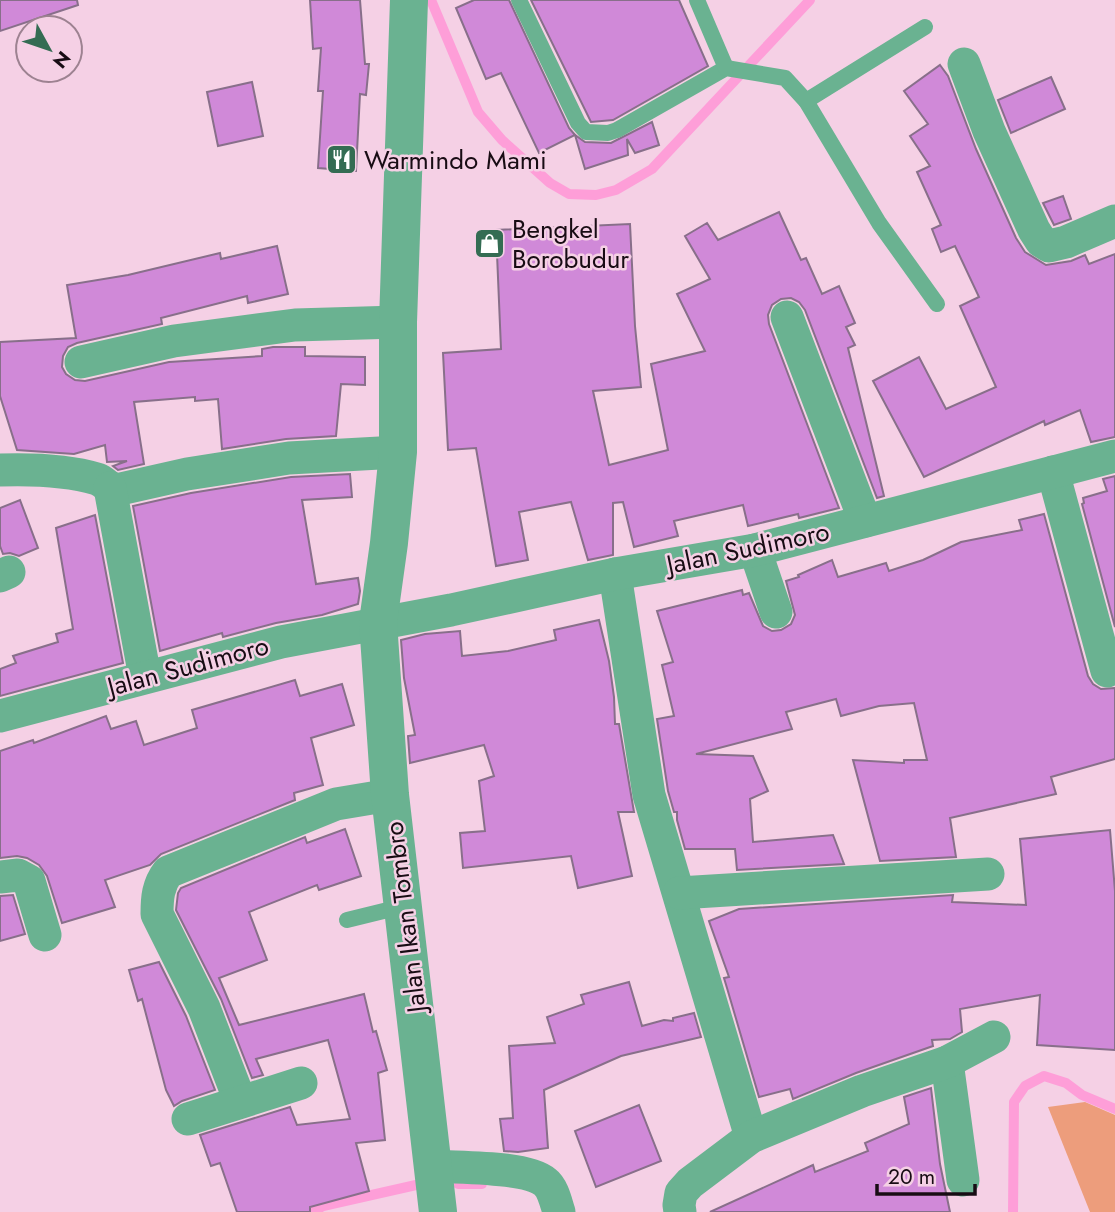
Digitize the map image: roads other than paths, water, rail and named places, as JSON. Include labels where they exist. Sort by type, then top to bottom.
[{"type":"street","points":[[378,622],[398,452],[398,322],[409,0]]},
{"type":"street","points":[[964,64],[989,131],[1041,241],[1049,246],[1062,243],[1115,221]]},
{"type":"street","points":[[787,317],[865,521]]},
{"type":"street","points":[[81,362],[174,341],[296,326],[398,322]]},
{"type":"street","points":[[0,470],[46,471],[91,478],[116,490],[187,474],[289,458],[398,452]]},
{"type":"street","name":"Jalan Sudimoro","points":[[0,716],[281,642],[451,610],[615,574],[755,550],[1115,456]]},
{"type":"street","points":[[1053,472],[1107,671]]},
{"type":"street","points":[[110,488],[145,677]]},
{"type":"street","points":[[755,550],[776,612]]},
{"type":"street","points":[[615,574],[653,808],[751,1137]]},
{"type":"street","name":"Jalan Ikan Tombro","points":[[378,622],[390,795],[438,1212]]},
{"type":"street","points":[[240,1101],[204,1008],[157,914],[160,884],[168,872],[336,804],[390,795]]},
{"type":"street","points":[[678,893],[988,874]]},
{"type":"street","points":[[0,877],[18,875],[29,881],[45,936]]},
{"type":"street","points":[[680,1212],[681,1193],[690,1183],[751,1137],[862,1091],[947,1062],[994,1037]]},
{"type":"street","points":[[947,1062],[963,1180]]},
{"type":"street","points":[[188,1119],[301,1083]]},
{"type":"street","points":[[434,1166],[520,1172],[546,1182],[559,1212]]},
{"type":"lane","points":[[519,0],[578,123],[586,132],[608,133],[617,130],[731,70],[775,75],[792,83],[806,101],[879,223],[937,304]]},
{"type":"lane","points":[[697,0],[731,70]]},
{"type":"lane","points":[[806,101],[925,27]]},
{"type":"lane","points":[[347,920],[404,906]]},
{"type":"waterway","points":[[431,0],[478,112],[502,140],[550,183],[569,194],[596,195],[616,190],[652,169],[810,0]]},
{"type":"waterway","points":[[1013,1212],[1014,1102],[1025,1086],[1044,1076],[1066,1083],[1082,1095],[1115,1109]]},
{"type":"waterway","points":[[313,1212],[323,1206],[427,1184]]},
{"type":"waterway","points":[[458,1184],[482,1184]]},
{"type":"place","name":"Warmindo Mami","points":[[341,160]]},
{"type":"place","name":"Bengkel Borobudur","points":[[489,244]]}]
